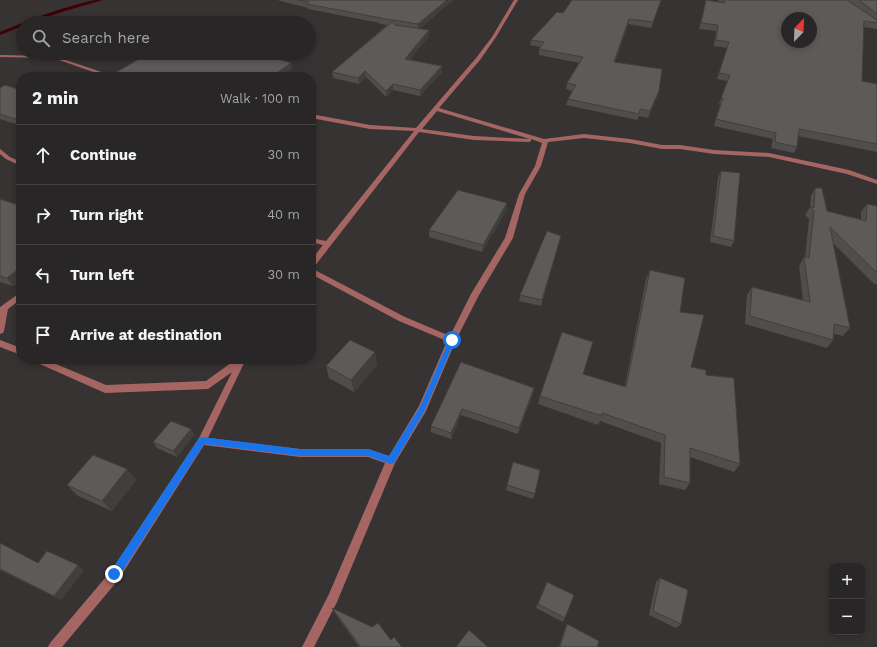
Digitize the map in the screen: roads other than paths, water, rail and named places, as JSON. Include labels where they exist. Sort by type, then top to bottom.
[{"type":"street","points":[[316,258],[435,109],[478,59],[494,37],[516,0]]},
{"type":"street","points":[[0,56],[16,56]]},
{"type":"street","points":[[63,60],[98,72]]},
{"type":"street","points":[[435,109],[545,141]]},
{"type":"street","points":[[316,117],[370,127],[418,130],[474,138],[545,141],[584,136],[630,141],[662,147],[680,147],[714,152],[769,155],[849,172],[877,182]]},
{"type":"street","points":[[308,647],[333,598],[391,461],[422,408],[452,340],[475,294],[509,238],[522,194],[538,166],[545,141]]},
{"type":"street","points":[[0,151],[8,158],[16,162]]},
{"type":"street","points":[[316,241],[327,244]]},
{"type":"street","points":[[316,274],[402,318],[452,340]]},
{"type":"street","points":[[0,331],[1,309],[16,298]]},
{"type":"street","points":[[0,343],[16,350]]},
{"type":"street","points":[[48,364],[105,389],[208,385],[235,364]]},
{"type":"street","points":[[54,647],[114,574],[202,440],[239,364]]},
{"type":"street","points":[[202,440],[300,453],[368,453],[391,461]]},
{"type":"waterway","points":[[45,16],[82,4],[101,0]]},
{"type":"waterway","points":[[0,34],[16,27]]}]
